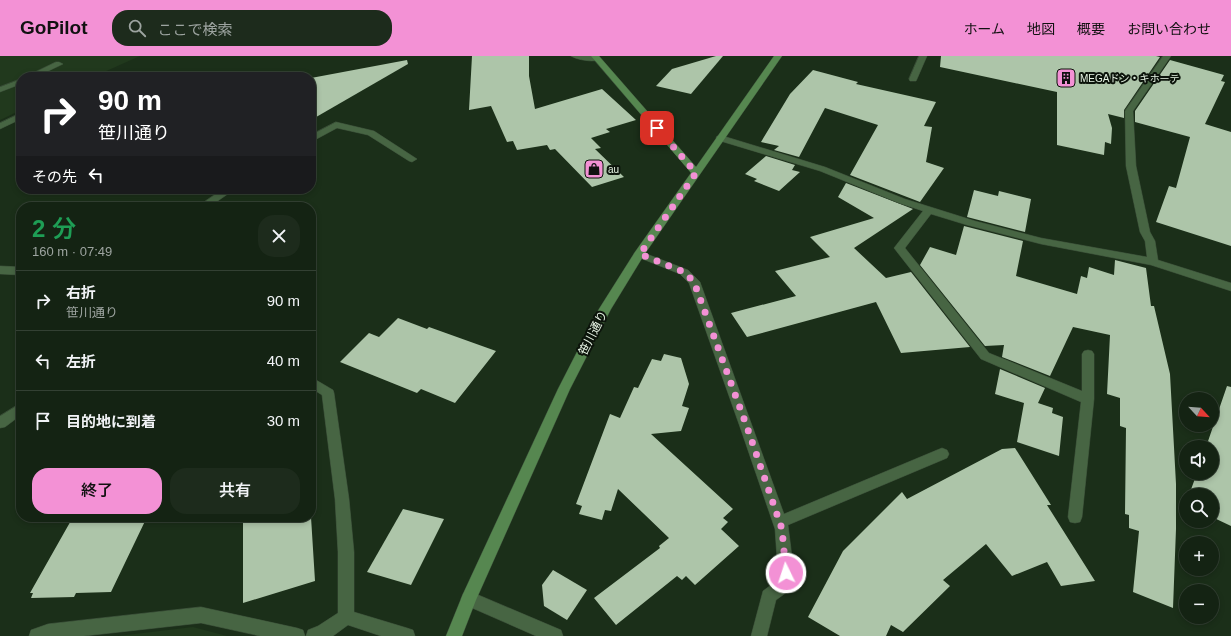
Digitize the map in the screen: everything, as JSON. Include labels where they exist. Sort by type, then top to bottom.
[{"type":"street","points":[[575,56],[596,58],[696,173]]},
{"type":"street","name":"笹川通り","points":[[454,636],[469,598],[564,389],[605,310],[640,254],[778,56]]},
{"type":"street","points":[[913,79],[923,56]]},
{"type":"street","points":[[1153,262],[1150,240],[1145,232],[1131,166],[1129,111],[1167,56]]},
{"type":"street","points":[[41,72],[58,64]]},
{"type":"street","points":[[0,90],[16,83]]},
{"type":"street","points":[[0,126],[16,118]]},
{"type":"street","points":[[316,136],[336,125],[371,133],[412,159]]},
{"type":"street","points":[[720,138],[844,176],[846,180],[929,210],[1040,241],[1153,262],[1231,287]]},
{"type":"street","points":[[210,202],[222,194]]},
{"type":"street","points":[[929,210],[899,248],[985,356],[1088,399]]},
{"type":"street","points":[[640,254],[684,272],[694,282],[780,522],[786,573],[781,587],[770,596],[759,636]]},
{"type":"street","points":[[0,270],[16,271]]},
{"type":"street","points":[[1075,517],[1088,399],[1088,354]]},
{"type":"street","points":[[316,385],[328,393],[342,499],[346,552],[346,617]]},
{"type":"street","points":[[0,423],[16,412]]},
{"type":"street","points":[[780,522],[942,454]]},
{"type":"street","points":[[469,598],[555,636]]},
{"type":"street","points":[[37,636],[48,632],[201,614],[297,636]]},
{"type":"street","points":[[314,636],[323,633],[346,617]]},
{"type":"street","points":[[346,617],[407,636]]},
{"type":"shaded area","points":[[0,56],[140,56],[104,72],[16,72],[16,112],[0,120]]},
{"type":"shaded area","points":[[193,627],[227,636],[118,636]]},
{"type":"building","points":[[472,56],[529,56],[529,76],[535,109],[602,89],[636,120],[606,129],[610,132],[591,138],[601,148],[595,149],[624,177],[592,187],[555,149],[550,150],[547,145],[517,150],[513,141],[507,142],[491,106],[469,110]]},
{"type":"building","points":[[716,56],[723,56],[691,94],[656,86],[672,69]]},
{"type":"building","points":[[941,56],[1160,57],[1124,110],[1124,118],[1108,114],[1112,128],[1111,144],[1105,142],[1104,155],[1057,145],[1057,92],[940,67]]},
{"type":"building","points":[[407,60],[408,64],[316,117],[316,77]]},
{"type":"building","points":[[1170,60],[1224,75],[1221,81],[1225,82],[1205,124],[1231,132],[1231,246],[1156,222],[1169,186],[1176,188],[1190,137],[1135,122],[1135,111]]},
{"type":"building","points":[[813,70],[858,82],[856,84],[936,102],[924,126],[932,127],[926,162],[944,168],[920,202],[850,175],[878,125],[825,108],[799,157],[774,150],[779,146],[761,142],[790,94]]},
{"type":"building","points":[[766,156],[795,165],[792,170],[800,172],[779,191],[754,181],[757,179],[745,174]]},
{"type":"building","points":[[846,183],[913,209],[854,248],[886,278],[911,272],[970,347],[901,353],[876,302],[747,337],[731,313],[796,296],[775,271],[830,257],[810,237],[874,218],[838,197]]},
{"type":"building","points":[[974,190],[998,196],[999,191],[1031,199],[1025,232],[967,217]]},
{"type":"building","points":[[964,226],[1023,241],[1016,276],[1077,294],[1081,276],[1087,278],[1089,267],[1114,275],[1115,260],[1146,268],[1151,306],[1154,306],[1170,374],[1176,484],[1173,608],[1133,592],[1139,531],[1129,528],[1129,515],[1125,514],[1126,428],[1120,426],[1120,398],[1107,394],[1110,335],[1073,327],[1050,376],[1002,357],[1004,345],[985,346],[920,265],[930,247],[956,255]]},
{"type":"building","points":[[398,318],[427,329],[429,327],[496,351],[455,403],[421,389],[417,393],[340,362],[369,333],[379,337]]},
{"type":"building","points":[[664,354],[681,358],[689,384],[682,406],[689,408],[681,431],[651,434],[733,509],[723,518],[728,522],[721,529],[739,546],[695,585],[686,576],[682,580],[677,576],[616,625],[594,598],[660,548],[659,546],[669,538],[618,489],[611,511],[605,510],[602,520],[579,514],[582,506],[576,504],[610,414],[620,418],[634,387],[638,388],[652,359],[661,361]]},
{"type":"building","points":[[1000,369],[1045,388],[1038,403],[1053,408],[1052,413],[1063,417],[1059,456],[1017,442],[1024,403],[995,394]]},
{"type":"building","points":[[1227,386],[1231,387],[1231,526],[1219,520],[1219,488],[1192,488],[1194,480],[1219,480],[1219,440],[1208,440],[1211,432],[1219,432],[1219,409]]},
{"type":"building","points":[[1015,448],[1051,505],[1047,505],[1095,581],[1061,586],[1047,562],[1012,576],[986,544],[943,580],[950,586],[903,632],[891,625],[886,636],[840,636],[808,617],[843,551],[902,492],[907,499],[1002,449]]},
{"type":"building","points":[[403,509],[444,519],[411,585],[367,572]]},
{"type":"building","points":[[70,522],[145,522],[111,592],[76,593],[74,597],[31,598],[33,593],[30,593]]},
{"type":"building","points":[[243,522],[311,522],[315,581],[243,603]]},
{"type":"building","points":[[553,570],[587,590],[567,620],[544,606],[542,585]]},
{"type":"place","name":"MEGAドン・キホーテ","points":[[1066,78]]},
{"type":"place","name":"au","points":[[594,169]]},
{"type":"route","points":[[657,128],[696,173],[640,254],[684,272],[694,282],[747,427],[782,529],[786,573]]}]
